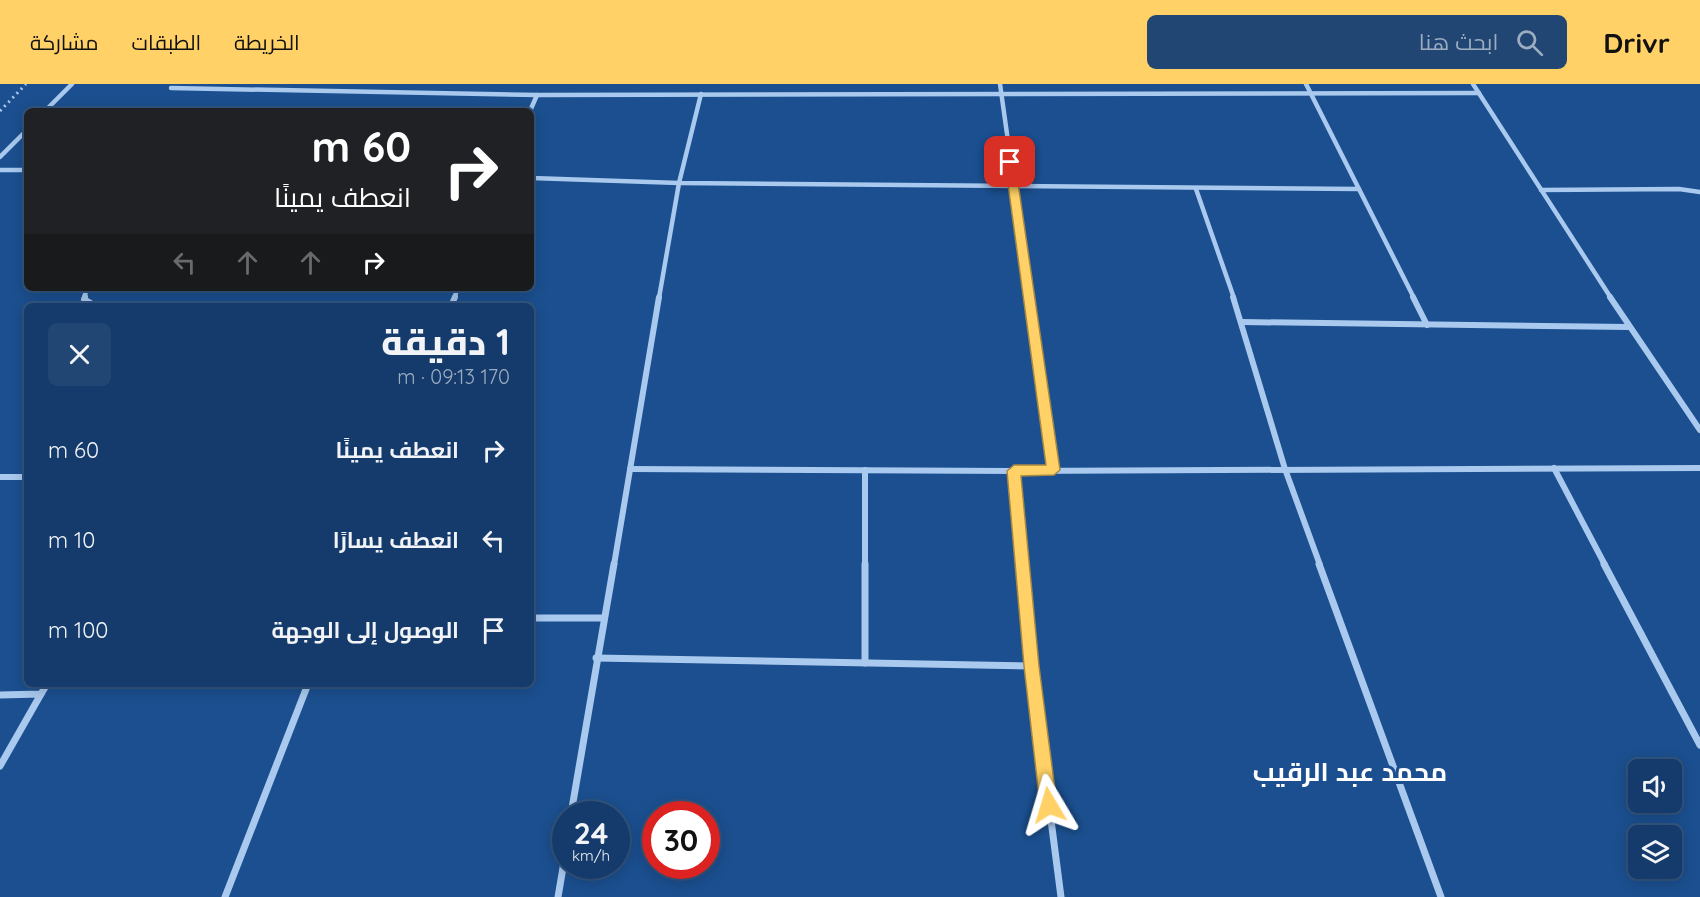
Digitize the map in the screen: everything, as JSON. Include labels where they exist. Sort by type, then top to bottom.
[{"type":"street","points":[[48,108],[72,84]]},
{"type":"street","points":[[1000,84],[1054,470]]},
{"type":"street","points":[[1306,84],[1427,325]]},
{"type":"street","points":[[1473,84],[1629,327],[1700,430]]},
{"type":"street","points":[[171,88],[537,95],[1479,93]]},
{"type":"street","points":[[573,801],[679,183],[701,94]]},
{"type":"street","points":[[531,108],[537,95]]},
{"type":"street","points":[[0,157],[24,133]]},
{"type":"street","points":[[0,170],[24,170]]},
{"type":"street","points":[[534,178],[679,183],[1359,189]]},
{"type":"street","points":[[1196,189],[1242,322],[1286,469],[1441,897]]},
{"type":"street","points":[[1541,190],[1679,189],[1700,192]]},
{"type":"street","points":[[86,291],[84,299],[91,303]]},
{"type":"street","points":[[1242,322],[1629,327]]},
{"type":"street","points":[[1554,468],[1700,745]]},
{"type":"street","points":[[630,469],[1014,471],[1700,468]]},
{"type":"street","points":[[865,470],[865,663]]},
{"type":"street","points":[[1014,471],[1032,666],[1060,897]]},
{"type":"street","points":[[0,477],[24,477]]},
{"type":"street","points":[[534,618],[604,618]]},
{"type":"street","points":[[596,658],[1032,666]]},
{"type":"street","points":[[0,766],[46,687]]},
{"type":"street","points":[[225,897],[307,687]]},
{"type":"street","points":[[0,695],[42,694]]},
{"type":"street","points":[[558,897],[561,879]]},
{"type":"path","points":[[0,111],[26,84]]},
{"type":"district","name":"محمد عبد الرقيب","points":[[1350,771]]},
{"type":"route","points":[[1010,162],[1054,470],[1014,471],[1032,666],[1049,805]]}]
